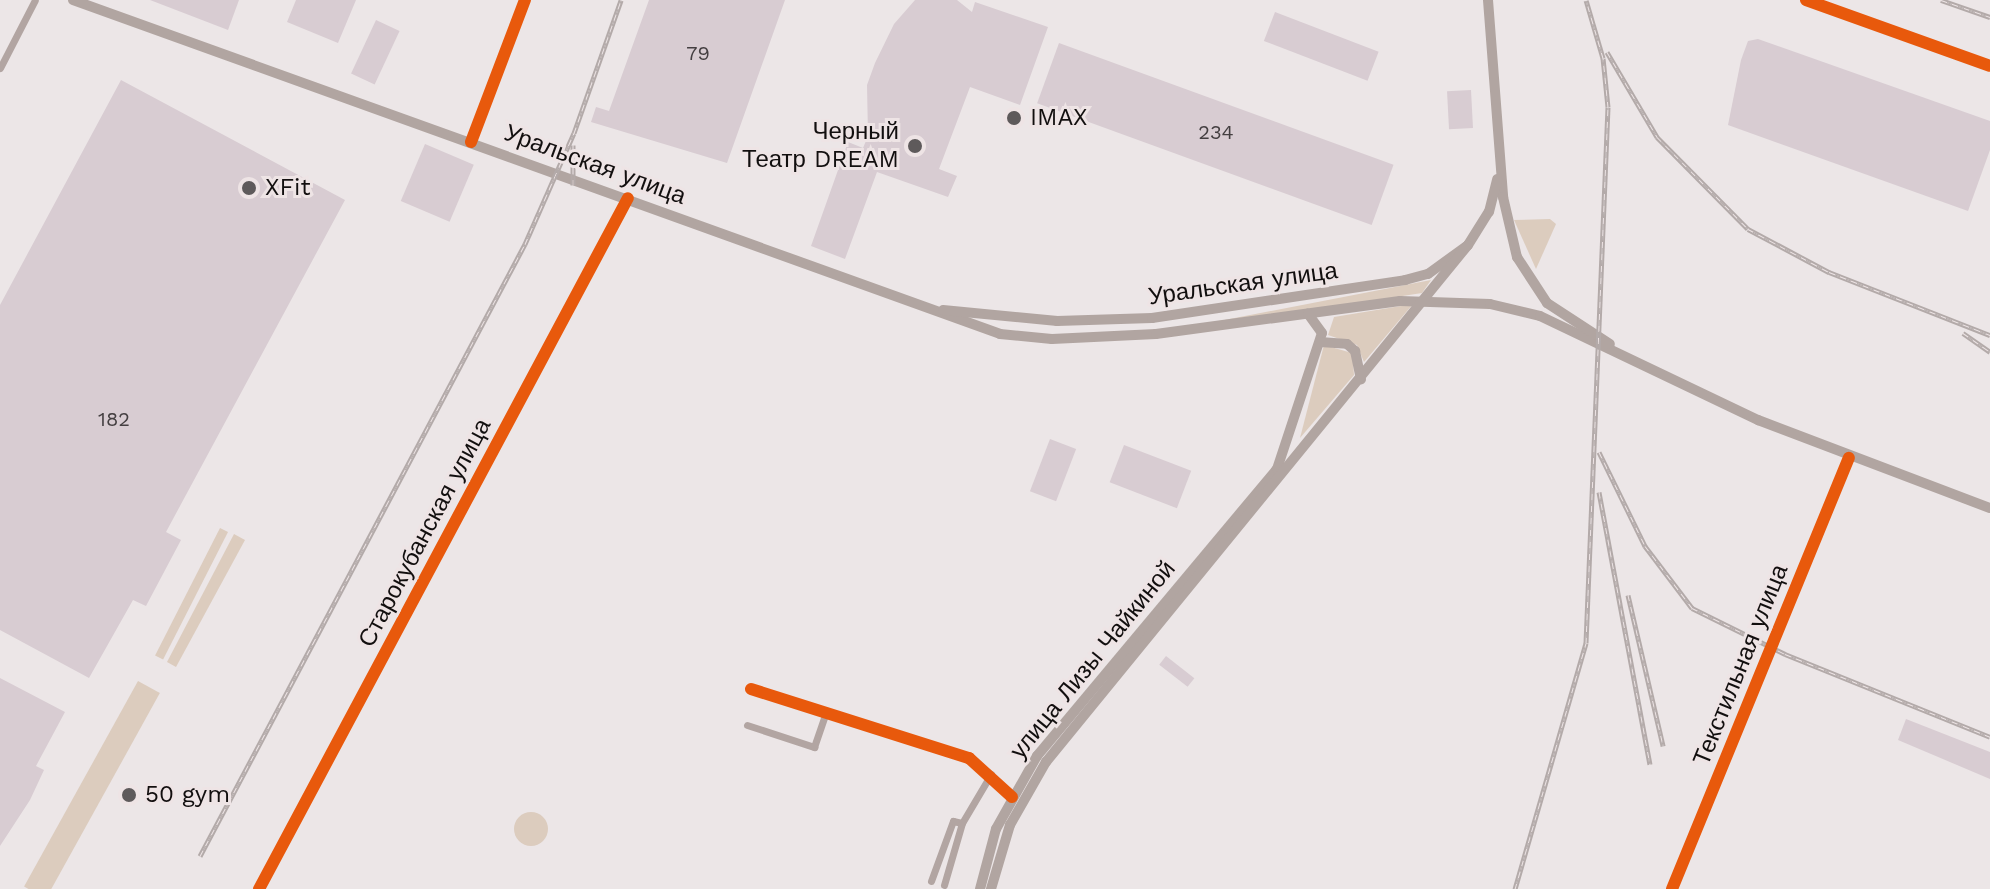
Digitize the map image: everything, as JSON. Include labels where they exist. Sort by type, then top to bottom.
[{"type":"main road","name":"Уральская улица","points":[[73,0],[1000,334],[1043,338],[1223,327],[1428,299],[1523,310],[1677,380]]},
{"type":"main road","points":[[1488,0],[1503,197],[1517,257],[1534,298],[1523,310]]},
{"type":"main road","points":[[1806,0],[1990,66]]},
{"type":"main road","name":"Уральская улица","points":[[921,308],[1019,319],[1193,315],[1405,280],[1428,274],[1468,245],[1489,212],[1499,160]]},
{"type":"main road","name":"Старокубанская улица","points":[[259,889],[628,198]]},
{"type":"main road","points":[[1275,478],[1428,299],[1468,245]]},
{"type":"main road","points":[[1532,287],[1617,350],[1677,380],[1850,457],[1990,507]]},
{"type":"main road","points":[[1275,478],[1320,342],[1321,325],[1308,314]]},
{"type":"main road","points":[[1193,315],[1223,327]]},
{"type":"main road","points":[[1019,319],[1043,338]]},
{"type":"main road","points":[[1320,342],[1347,344],[1361,379]]},
{"type":"main road","name":"улица Лизы Чайкиной","points":[[980,889],[1012,797],[1037,756],[1275,478]]},
{"type":"main road","name":"улица Лизы Чайкиной","points":[[991,889],[997,863],[1046,762],[1275,478]]},
{"type":"street","points":[[0,68],[35,0]]},
{"type":"street","points":[[471,142],[525,0]]},
{"type":"street","name":"Текстильная улица","points":[[1672,889],[1850,457]]},
{"type":"street","points":[[751,689],[969,758],[991,774],[1012,797]]},
{"type":"street","points":[[747,725],[814,747],[826,713]]},
{"type":"street","points":[[944,885],[962,823],[991,774]]},
{"type":"street","points":[[931,881],[953,821],[962,823]]},
{"type":"street","points":[[997,863],[998,889]]},
{"type":"shaded area","points":[[1550,219],[1556,224],[1536,269],[1514,220]]},
{"type":"shaded area","points":[[1431,280],[1422,293],[1215,325],[1214,322]]},
{"type":"shaded area","points":[[1413,304],[1364,362],[1357,345],[1328,335],[1334,317]]},
{"type":"shaded area","points":[[1324,345],[1352,353],[1354,375],[1300,438]]},
{"type":"shaded area","points":[[220,528],[228,532],[163,659],[155,655]]},
{"type":"shaded area","points":[[234,534],[245,540],[176,667],[167,662]]},
{"type":"shaded area","points":[[138,681],[160,693],[51,889],[24,887]]},
{"type":"shaded area","points":[[531,812],[543,817],[548,829],[543,841],[531,846],[519,841],[514,829],[519,817]]},
{"type":"building","points":[[150,0],[239,0],[228,30]]},
{"type":"building","points":[[296,0],[356,0],[338,43],[287,22]]},
{"type":"building","points":[[649,0],[785,0],[727,163],[591,122],[596,107],[609,111]]},
{"type":"building","points":[[915,0],[957,0],[972,12],[975,2],[1048,27],[1020,105],[970,87],[939,169],[957,176],[948,197],[877,172],[845,259],[811,246],[848,142],[863,148],[868,136],[867,85],[875,63],[894,24]]},
{"type":"building","points":[[1275,12],[1379,52],[1368,81],[1264,41]]},
{"type":"building","points":[[376,20],[400,31],[375,84],[351,73]]},
{"type":"building","points":[[1758,39],[1990,121],[1990,150],[1968,211],[1728,125],[1741,60],[1748,41]]},
{"type":"building","points":[[1059,43],[1394,165],[1372,225],[1037,103]]},
{"type":"building","points":[[121,80],[345,200],[166,532],[181,540],[146,606],[133,600],[89,678],[0,630],[0,305]]},
{"type":"building","points":[[1471,90],[1473,128],[1449,129],[1447,91]]},
{"type":"building","points":[[425,144],[474,165],[450,222],[401,201]]},
{"type":"building","points":[[1050,439],[1076,449],[1056,501],[1030,491]]},
{"type":"building","points":[[1124,445],[1191,471],[1177,508],[1110,482]]},
{"type":"building","points":[[1166,656],[1194,678],[1188,687],[1159,665]]},
{"type":"building","points":[[0,678],[65,712],[36,766],[44,770],[30,800],[0,846]]},
{"type":"building","points":[[1906,719],[1990,752],[1990,779],[1898,740]]},
{"type":"railway","points":[[200,856],[525,244],[574,133],[621,0]]},
{"type":"railway","points":[[1515,889],[1586,643],[1608,107],[1603,58],[1586,0]]},
{"type":"railway","points":[[1941,0],[1990,17]]},
{"type":"railway","points":[[1607,52],[1657,137],[1748,229],[1829,272],[1990,335]]},
{"type":"railway","points":[[573,145],[573,185]]},
{"type":"railway","points":[[1963,333],[1990,352]]},
{"type":"railway","points":[[1599,452],[1645,546],[1692,608],[1785,654],[1990,737]]},
{"type":"railway","points":[[1599,492],[1650,764]]},
{"type":"railway","points":[[1628,595],[1663,746]]},
{"type":"cycle path","points":[[471,142],[525,0]]},
{"type":"cycle path","points":[[1806,0],[1990,66]]},
{"type":"cycle path","points":[[259,889],[628,198]]},
{"type":"cycle path","points":[[1672,889],[1849,458]]},
{"type":"cycle path","points":[[751,689],[969,758],[1012,797]]},
{"type":"place","name":"IMAX","points":[[1014,118]]},
{"type":"place","name":"Черный Театр DREAM","points":[[915,146]]},
{"type":"place","name":"XFit","points":[[249,188]]},
{"type":"place","name":"50 gym","points":[[129,795]]}]
